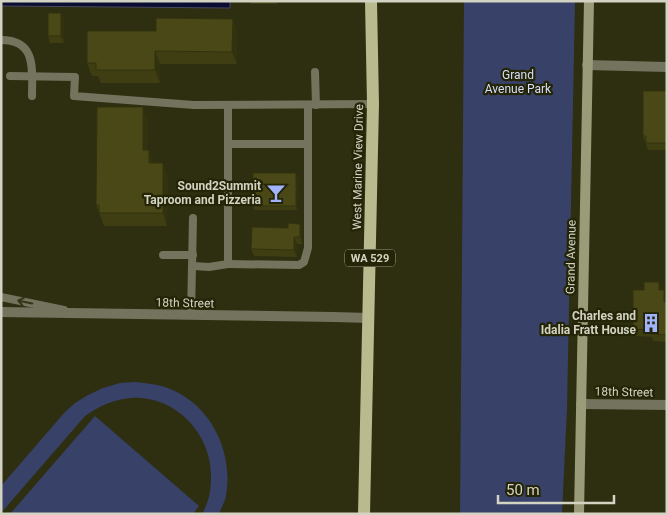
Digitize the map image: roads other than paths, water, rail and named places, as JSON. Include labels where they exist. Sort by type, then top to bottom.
[{"type":"main road","name":"West Marine View Drive","points":[[364,514],[373,104],[371,1]]},
{"type":"street","name":"Grand Avenue","points":[[579,514],[589,1]]},
{"type":"street","points":[[587,65],[667,67]]},
{"type":"street","name":"18th Street","points":[[1,312],[369,318]]},
{"type":"street","name":"18th Street","points":[[581,404],[667,405]]},
{"type":"lane","points":[[1,40],[12,40],[24,48],[30,55],[32,63],[32,96]]},
{"type":"lane","points":[[192,266],[209,267],[228,264],[298,265],[304,262],[308,248],[307,144],[316,72]]},
{"type":"lane","points":[[10,76],[75,77],[74,96],[194,106],[373,104]]},
{"type":"lane","points":[[228,105],[228,264]]},
{"type":"lane","points":[[228,144],[307,144]]},
{"type":"lane","points":[[191,315],[193,218]]},
{"type":"lane","points":[[164,254],[193,255]]},
{"type":"lane","points":[[1,297],[83,314]]},
{"type":"place","name":"Sound2Summit Taproom and Pizzeria","points":[[276,193]]},
{"type":"place","name":"Charles and Idalia Fratt House","points":[[651,323]]},
{"type":"park label","name":"Grand Avenue Park","points":[[518,82]]}]
